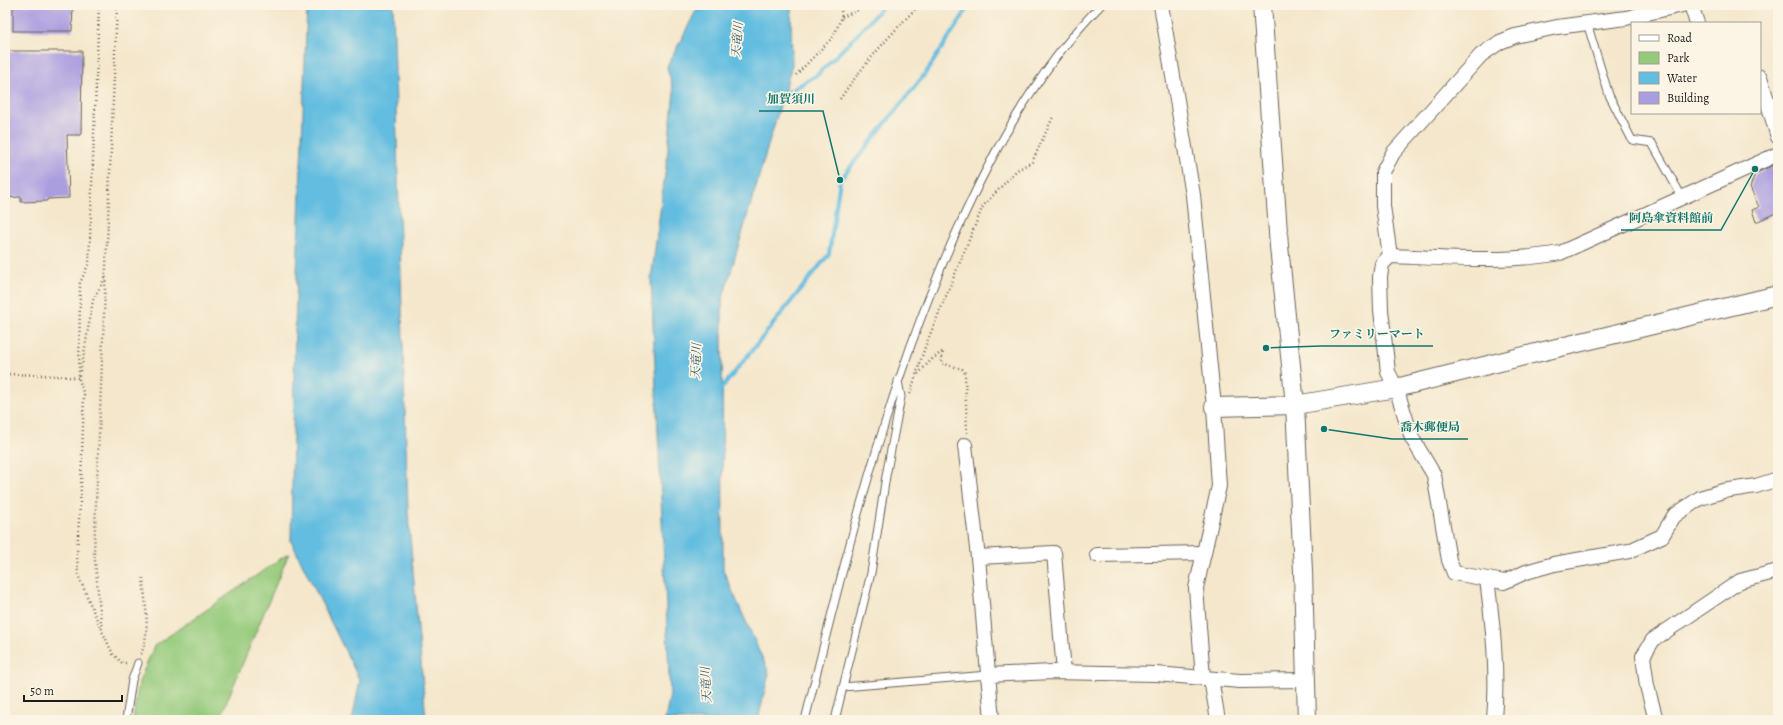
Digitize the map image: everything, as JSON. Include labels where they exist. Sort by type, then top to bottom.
[{"type":"street","points":[[1161,5],[1193,195],[1214,407],[1219,486],[1196,588],[1207,678],[1218,720]]},
{"type":"street","points":[[1262,5],[1278,246],[1296,405],[1303,571],[1307,720]]},
{"type":"street","points":[[1390,256],[1383,206],[1383,172],[1393,153],[1481,55],[1500,42],[1515,36],[1587,23],[1626,18],[1682,5]]},
{"type":"street","points":[[1691,5],[1697,22]]},
{"type":"street","points":[[1761,80],[1778,137]]},
{"type":"street","points":[[1778,154],[1560,253],[1540,257],[1465,258],[1390,256],[1382,264],[1380,277],[1381,310],[1388,372],[1396,388],[1412,438],[1434,475],[1449,560],[1454,573],[1504,582],[1526,572],[1554,564],[1629,551],[1662,536],[1674,516],[1700,498],[1723,491],[1756,486],[1778,479]]},
{"type":"street","points":[[1214,407],[1296,405],[1396,388],[1778,295]]},
{"type":"street","points":[[966,445],[978,557],[992,720]]},
{"type":"street","points":[[1097,555],[1204,552]]},
{"type":"street","points":[[978,557],[1054,553],[1064,672]]},
{"type":"street","points":[[1656,720],[1647,686],[1643,656],[1653,640],[1740,581],[1778,571]]},
{"type":"street","points":[[1487,579],[1495,644],[1496,700],[1494,720]]},
{"type":"street","points":[[988,675],[1064,672],[1156,674],[1240,681],[1306,680]]},
{"type":"lane","points":[[805,720],[867,482],[898,379],[949,247],[989,161],[1030,94],[1067,42],[1101,5]]},
{"type":"lane","points":[[1587,23],[1608,95],[1632,140],[1652,143],[1682,197]]},
{"type":"lane","points":[[835,720],[871,573],[886,476],[902,397],[898,379]]},
{"type":"lane","points":[[126,720],[132,680],[138,663]]},
{"type":"lane","points":[[844,687],[988,675]]},
{"type":"path","points":[[99,5],[89,264],[80,283],[80,379],[84,396],[77,553],[78,575],[113,654],[122,663],[138,663],[145,646],[147,622],[143,578]]},
{"type":"path","points":[[102,631],[94,552],[117,5]]},
{"type":"path","points":[[796,75],[833,37],[842,18],[840,5]]},
{"type":"path","points":[[842,18],[858,10],[863,5]]},
{"type":"path","points":[[840,99],[857,74],[888,37],[919,5]]},
{"type":"path","points":[[909,398],[925,348],[983,206],[1017,170],[1032,162],[1054,117]]},
{"type":"path","points":[[80,379],[93,300],[106,276]]},
{"type":"path","points":[[916,376],[943,350],[940,363],[962,369],[965,373],[966,445]]},
{"type":"path","points":[[5,374],[44,374],[80,379]]},
{"type":"green space","points":[[289,553],[219,720],[133,720],[139,682],[154,646]]},
{"type":"water","points":[[307,5],[393,5],[408,513],[426,720],[352,720],[360,681],[291,541],[295,328]]},
{"type":"water","name":"天竜川","points":[[699,5],[791,5],[792,65],[722,301],[723,570],[769,673],[758,720],[665,720],[670,695],[651,279],[666,167],[674,92],[667,67]]},
{"type":"building","points":[[13,5],[73,5],[72,31],[13,31]]},
{"type":"building","points":[[5,51],[82,51],[81,135],[67,135],[69,198],[21,202],[21,197],[5,198]]},
{"type":"building","points":[[1773,165],[1778,167],[1778,212],[1756,222],[1752,210],[1759,207],[1750,187],[1755,174]]},
{"type":"waterway","points":[[778,98],[817,75],[884,5]]},
{"type":"waterway","points":[[718,393],[829,254],[840,180],[925,74],[968,8],[974,5]]},
{"type":"place","name":"阿島傘資料館前","points":[[1755,169]]},
{"type":"place","name":"加賀須川","points":[[840,180]]},
{"type":"place","name":"ファミリーマート","points":[[1266,348]]},
{"type":"place","name":"喬木郵便局","points":[[1324,429]]}]
